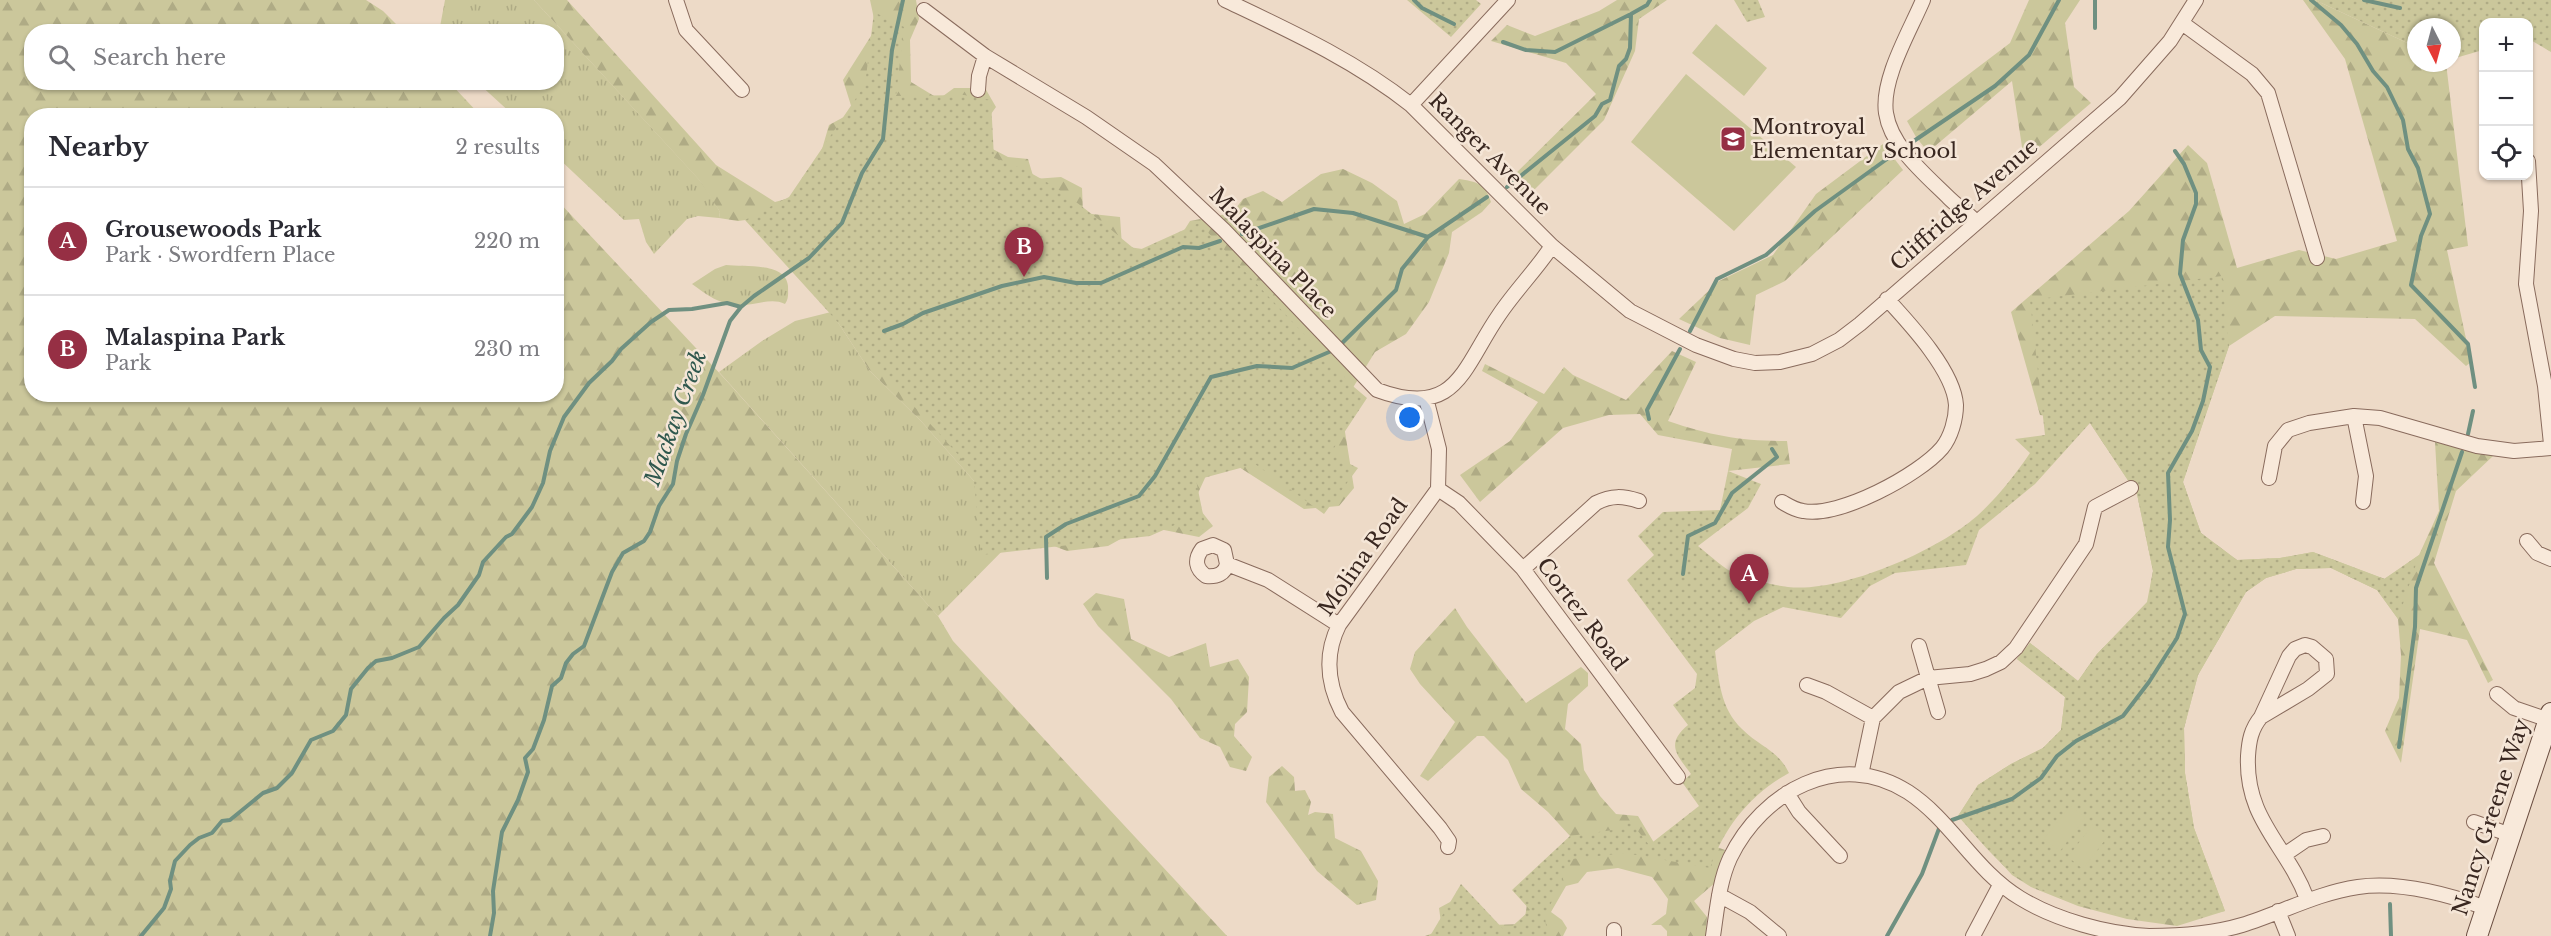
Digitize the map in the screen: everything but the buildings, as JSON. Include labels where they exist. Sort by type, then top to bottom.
[{"type":"street","points":[[676,0],[686,30],[742,90]]},
{"type":"street","name":"Ranger Avenue","points":[[1225,0],[1311,41],[1360,68],[1411,105],[1552,246],[1630,311],[1714,353]]},
{"type":"street","points":[[1411,105],[1508,0]]},
{"type":"street","points":[[1923,0],[1892,74],[1886,99],[1886,115],[1893,133],[1915,164],[1976,222]]},
{"type":"street","name":"Cliffridge Avenue","points":[[1714,353],[1755,363],[1780,362],[1812,354],[1839,340],[2120,98],[2159,55],[2196,0]]},
{"type":"street","name":"Malaspina Place","points":[[924,10],[985,56],[1086,117],[1154,164],[1224,231],[1377,390],[1395,397],[1426,398],[1451,388],[1461,379],[1500,313],[1552,246]]},
{"type":"street","points":[[2182,23],[2252,74],[2268,93],[2317,258]]},
{"type":"street","points":[[978,90],[979,75],[985,56]]},
{"type":"street","points":[[2269,478],[2275,446],[2288,430],[2309,423],[2354,416],[2380,418],[2476,446],[2514,451],[2551,446],[2544,377],[2526,284],[2531,211],[2530,180]]},
{"type":"street","points":[[1782,502],[1804,512],[1852,502],[1915,471],[1943,446],[1951,431],[1955,413],[1952,384],[1941,365],[1887,299]]},
{"type":"street","name":"Molina Road","points":[[1426,398],[1439,449],[1438,489],[1339,625],[1332,639],[1330,653],[1331,683],[1335,698],[1349,722],[1440,828],[1449,841],[1448,847]]},
{"type":"street","points":[[2354,416],[2366,476],[2362,502]]},
{"type":"street","points":[[1860,775],[1873,718],[1899,692],[1913,683],[1928,678],[1970,674],[2001,662],[2016,648],[2086,544],[2096,507],[2131,488]]},
{"type":"street","name":"Cortez Road","points":[[1438,489],[1459,503],[1523,569],[1678,777]]},
{"type":"street","points":[[1523,569],[1596,503],[1623,496],[1639,501]]},
{"type":"street","points":[[2527,541],[2537,553],[2551,559]]},
{"type":"street","points":[[1227,564],[1268,580],[1339,625]]},
{"type":"street","points":[[2261,717],[2323,680],[2328,667],[2326,659],[2305,645],[2295,649],[2289,656],[2251,734],[2248,769],[2254,805],[2307,899]]},
{"type":"street","points":[[1919,646],[1938,712]]},
{"type":"street","points":[[1807,685],[1826,692],[1873,718]]},
{"type":"street","points":[[2497,694],[2514,708],[2550,716]]},
{"type":"street","name":"Nancy Greene Way","points":[[2477,936],[2550,716]]},
{"type":"street","points":[[1713,936],[1719,895],[1730,859],[1745,832],[1765,808],[1787,793],[1823,777],[1860,775],[1881,779],[1907,791],[1921,802],[2000,885],[2021,899],[2093,927],[2148,936],[2210,933],[2243,924],[2307,899],[2359,887],[2386,887],[2436,893],[2486,908]]},
{"type":"street","points":[[1787,793],[1799,812],[1840,856]]},
{"type":"street","points":[[2474,822],[2511,835]]},
{"type":"street","points":[[2284,855],[2306,840],[2323,836]]},
{"type":"street","points":[[1973,936],[2000,885]]},
{"type":"street","points":[[1719,895],[1750,912],[1779,936]]},
{"type":"street","points":[[2278,911],[2288,936]]},
{"type":"green space","points":[[0,0],[366,0],[383,11],[396,24],[24,24],[24,90],[457,90],[473,108],[24,108],[24,402],[564,402],[564,207],[725,379],[938,616],[953,641],[1227,936],[0,936]]},
{"type":"green space","points":[[445,0],[534,0],[556,24],[440,24]]},
{"type":"green space","points":[[534,0],[567,0],[716,165],[775,202],[797,196],[816,170],[829,125],[853,112],[843,80],[876,28],[870,0],[916,0],[919,19],[910,40],[911,82],[939,99],[954,88],[985,88],[996,107],[986,121],[985,145],[1008,157],[1028,159],[1034,179],[1061,177],[1082,188],[1083,213],[1120,217],[1122,246],[1149,250],[1178,240],[1190,221],[1232,213],[1243,199],[1263,191],[1282,202],[1321,174],[1343,169],[1372,183],[1397,201],[1404,224],[1425,214],[1459,179],[1480,184],[1491,202],[1482,212],[1452,232],[1449,253],[1429,302],[1406,334],[1375,352],[1341,407],[1354,488],[1339,506],[1304,509],[1228,460],[1210,467],[1194,502],[1213,526],[1199,537],[1144,526],[1108,546],[1067,551],[1020,533],[921,421],[870,371],[768,217],[738,221],[719,218],[720,212],[701,182],[564,33],[564,24],[556,24]]},
{"type":"green space","points":[[1407,0],[1476,0],[1481,4],[1451,37]]},
{"type":"green space","points":[[1617,0],[1667,0],[1639,19],[1635,51],[1604,120],[1524,200],[1507,182],[1596,94],[1566,63],[1491,41],[1507,25],[1535,36],[1599,11]]},
{"type":"green space","points":[[1734,0],[1758,0],[1765,17],[1747,22]]},
{"type":"green space","points":[[2029,0],[2080,0],[2065,23],[2074,87],[2091,103],[2024,160],[2012,81],[1928,152],[1907,121],[2010,43]]},
{"type":"green space","points":[[2303,0],[2315,0],[2407,43],[2407,72],[2447,72],[2468,246],[2447,250],[2471,362],[2466,366],[2415,319],[2275,316],[2229,346],[2183,482],[2201,533],[2237,560],[2280,558],[2313,552],[2385,579],[2419,555],[2439,511],[2435,442],[2493,456],[2456,491],[2434,563],[2493,680],[2488,683],[2467,640],[2420,629],[2401,763],[2385,731],[2399,698],[2401,655],[2398,619],[2377,590],[2331,568],[2296,569],[2266,578],[2246,592],[2198,675],[2184,728],[2185,773],[2194,828],[2225,911],[2177,926],[2127,919],[2078,906],[2031,887],[2012,875],[1958,816],[1978,785],[2011,764],[2043,748],[2061,730],[2065,697],[2017,659],[2030,643],[2078,681],[2097,654],[2147,602],[2153,571],[2137,494],[2090,423],[2040,415],[2011,312],[2129,211],[2188,145],[2207,163],[2237,268],[2299,250],[2336,259],[2397,241],[2345,59]]},
{"type":"green space","points":[[2315,0],[2551,0],[2551,52],[2533,41],[2533,18],[2479,18],[2479,51],[2461,56],[2461,18],[2407,18],[2407,43]]},
{"type":"green space","points":[[874,12],[904,27],[896,96],[964,95],[991,100],[994,158],[1014,165],[1052,185],[1137,251],[1199,223],[1367,398],[1330,454],[1358,468],[1324,514],[1255,464],[1196,480],[1206,529],[1185,532],[1177,524],[1150,536],[981,555],[973,471],[745,220],[789,197],[865,85]]},
{"type":"green space","points":[[1716,24],[1767,68],[1744,96],[1692,53]]},
{"type":"green space","points":[[564,33],[704,185],[720,212],[719,218],[698,216],[687,219],[654,254],[646,242],[639,219],[624,220],[564,164],[564,108],[505,108],[486,90],[564,90]]},
{"type":"green space","points":[[1686,74],[1796,167],[1734,231],[1631,142]]},
{"type":"green space","points":[[1883,144],[1903,170],[1785,281],[1756,295],[1750,345],[1720,338],[1679,319],[1719,281],[1773,255],[1816,194]]},
{"type":"green space","points":[[726,265],[763,267],[780,273],[786,278],[788,286],[788,298],[785,304],[774,301],[732,305],[708,295],[692,284],[715,269]]},
{"type":"green space","points":[[2222,276],[2229,346],[2183,482],[2201,533],[2237,560],[2280,558],[2313,552],[2384,579],[2419,555],[2398,619],[2377,590],[2331,568],[2296,569],[2266,578],[2246,592],[2198,675],[2184,728],[2185,773],[2194,828],[2225,911],[2182,918],[2141,918],[2081,904],[2042,890],[2020,879],[1992,855],[1958,816],[1978,785],[2011,764],[2043,748],[2061,730],[2065,697],[2017,659],[2030,643],[2078,681],[2097,654],[2148,602],[2153,571],[2137,494],[2090,423],[2035,484],[1979,530],[1966,565],[1895,573],[1870,586],[1841,618],[1783,607],[1754,621],[1715,651],[1722,693],[1729,712],[1742,729],[1780,759],[1789,773],[1775,781],[1751,801],[1731,825],[1710,868],[1625,853],[1572,859],[1545,916],[1547,936],[1430,936],[1461,884],[1506,932],[1530,910],[1512,890],[1570,836],[1620,829],[1630,821],[1649,845],[1699,806],[1682,782],[1691,774],[1678,755],[1675,744],[1681,732],[1688,725],[1673,705],[1695,688],[1697,674],[1627,580],[1654,555],[1638,536],[1663,512],[1720,510],[1728,471],[1761,484],[1748,508],[1698,546],[1733,573],[1776,585],[1810,587],[1835,583],[1888,567],[1938,543],[1977,516],[2006,486],[2030,453],[2015,439],[2045,435],[2030,300]]},
{"type":"green space","points":[[831,312],[870,371],[921,421],[1020,533],[938,616],[719,372],[795,321]]},
{"type":"green space","points":[[1672,351],[1696,362],[1668,421],[1727,437],[1787,441],[1790,464],[1728,471],[1732,449],[1658,435],[1640,414],[1609,415],[1563,428],[1480,502],[1460,475],[1510,441],[1538,402],[1482,371],[1485,364],[1544,394],[1564,367],[1573,375],[1626,400]]},
{"type":"green space","points":[[1096,593],[1124,599],[1131,639],[1169,657],[1206,643],[1210,667],[1238,659],[1249,677],[1247,712],[1235,724],[1234,736],[1252,757],[1246,771],[1230,767],[1220,747],[1200,738],[1171,699],[1098,626],[1083,604]]},
{"type":"green space","points":[[1455,608],[1526,703],[1581,667],[1588,673],[1588,686],[1568,704],[1565,729],[1581,744],[1584,770],[1600,796],[1616,814],[1638,816],[1656,846],[1703,842],[1725,850],[1717,881],[1694,901],[1707,917],[1706,936],[1667,936],[1667,931],[1661,925],[1651,925],[1666,914],[1668,899],[1652,877],[1618,868],[1587,872],[1578,883],[1566,886],[1551,912],[1562,920],[1567,928],[1563,936],[1425,936],[1442,930],[1439,908],[1463,895],[1490,925],[1524,924],[1529,891],[1560,854],[1570,836],[1548,812],[1521,789],[1508,760],[1484,736],[1477,736],[1428,781],[1420,776],[1455,722],[1420,684],[1410,669],[1415,652]]},
{"type":"green space","points":[[1282,766],[1294,777],[1295,791],[1305,790],[1311,802],[1308,815],[1315,812],[1333,814],[1335,838],[1361,851],[1378,881],[1376,900],[1357,905],[1317,871],[1266,802],[1269,777]]},
{"type":"green space","points":[[2070,806],[2085,818],[2060,851],[2044,839]]},
{"type":"green space","points":[[2093,824],[2108,836],[2083,869],[2068,857]]},
{"type":"waterway","name":"Mackay Creek","points":[[490,936],[494,913],[493,891],[502,832],[518,800],[528,772],[525,758],[533,749],[544,720],[552,686],[561,678],[566,663],[573,654],[584,646],[612,572],[623,553],[644,541],[650,532],[659,506],[673,484],[677,461],[686,434],[730,321],[754,296],[809,258],[842,223],[862,173],[883,139],[892,50],[903,0]]},
{"type":"waterway","name":"Mackay Creek","points":[[1414,0],[1422,8],[1454,24]]},
{"type":"waterway","name":"Mackay Creek","points":[[1503,42],[1526,50],[1555,52],[1631,14],[1647,5],[1650,0]]},
{"type":"waterway","points":[[1905,147],[1995,86],[2029,55],[2059,0]]},
{"type":"waterway","points":[[2095,0],[2095,28]]},
{"type":"waterway","points":[[2311,0],[2341,25],[2357,44],[2373,71],[2387,87],[2403,120],[2408,149],[2418,168],[2430,214],[2421,236],[2411,285],[2468,344],[2475,387]]},
{"type":"waterway","points":[[2364,0],[2400,8]]},
{"type":"waterway","points":[[1507,187],[1595,116],[1602,104],[1610,100],[1619,66],[1626,59],[1630,48],[1631,14]]},
{"type":"waterway","points":[[1690,331],[1717,279],[1766,255],[1815,211],[1898,151]]},
{"type":"waterway","points":[[1952,820],[2012,799],[2041,778],[2057,756],[2076,741],[2123,716],[2149,682],[2177,638],[2185,614],[2168,547],[2170,520],[2168,473],[2192,431],[2203,401],[2210,367],[2201,350],[2198,320],[2180,274],[2183,240],[2196,204],[2196,193],[2184,164],[2175,151]]},
{"type":"waterway","points":[[1047,578],[1046,537],[1066,524],[1139,496],[1155,476],[1211,377],[1257,366],[1292,368],[1336,349],[1396,290],[1402,269],[1428,237],[1487,197]]},
{"type":"waterway","points":[[1242,234],[1314,209],[1353,213],[1428,237]]},
{"type":"waterway","points":[[884,331],[923,313],[1002,286],[1044,277],[1076,283],[1101,283],[1183,247],[1199,248],[1220,241]]},
{"type":"waterway","points":[[141,936],[164,908],[171,889],[170,881],[175,861],[190,845],[199,838],[212,833],[222,821],[230,820],[263,793],[277,788],[292,773],[311,740],[333,731],[346,715],[351,689],[368,668],[376,661],[392,658],[419,647],[458,605],[479,575],[483,562],[506,537],[512,534],[532,507],[543,483],[550,451],[564,417],[589,383],[621,349],[651,322],[669,310],[727,303],[741,307]]},
{"type":"waterway","points":[[1649,419],[1647,410],[1680,349]]},
{"type":"waterway","points":[[2468,434],[2473,411]]},
{"type":"waterway","points":[[1683,574],[1688,536],[1715,523],[1732,493],[1777,457],[1772,449]]},
{"type":"waterway","points":[[2399,747],[2415,627],[2416,588],[2462,452]]},
{"type":"waterway","points":[[1887,936],[1922,874],[1940,826]]},
{"type":"waterway","name":"Mackay Creek","points":[[2390,904],[2391,936]]},
{"type":"place","name":"Montroyal Elementary School","points":[[1733,139]]},
{"type":"place","name":"Malaspina Park","points":[[1024,277]]},
{"type":"place","name":"Grousewoods Park","points":[[1749,604]]}]
